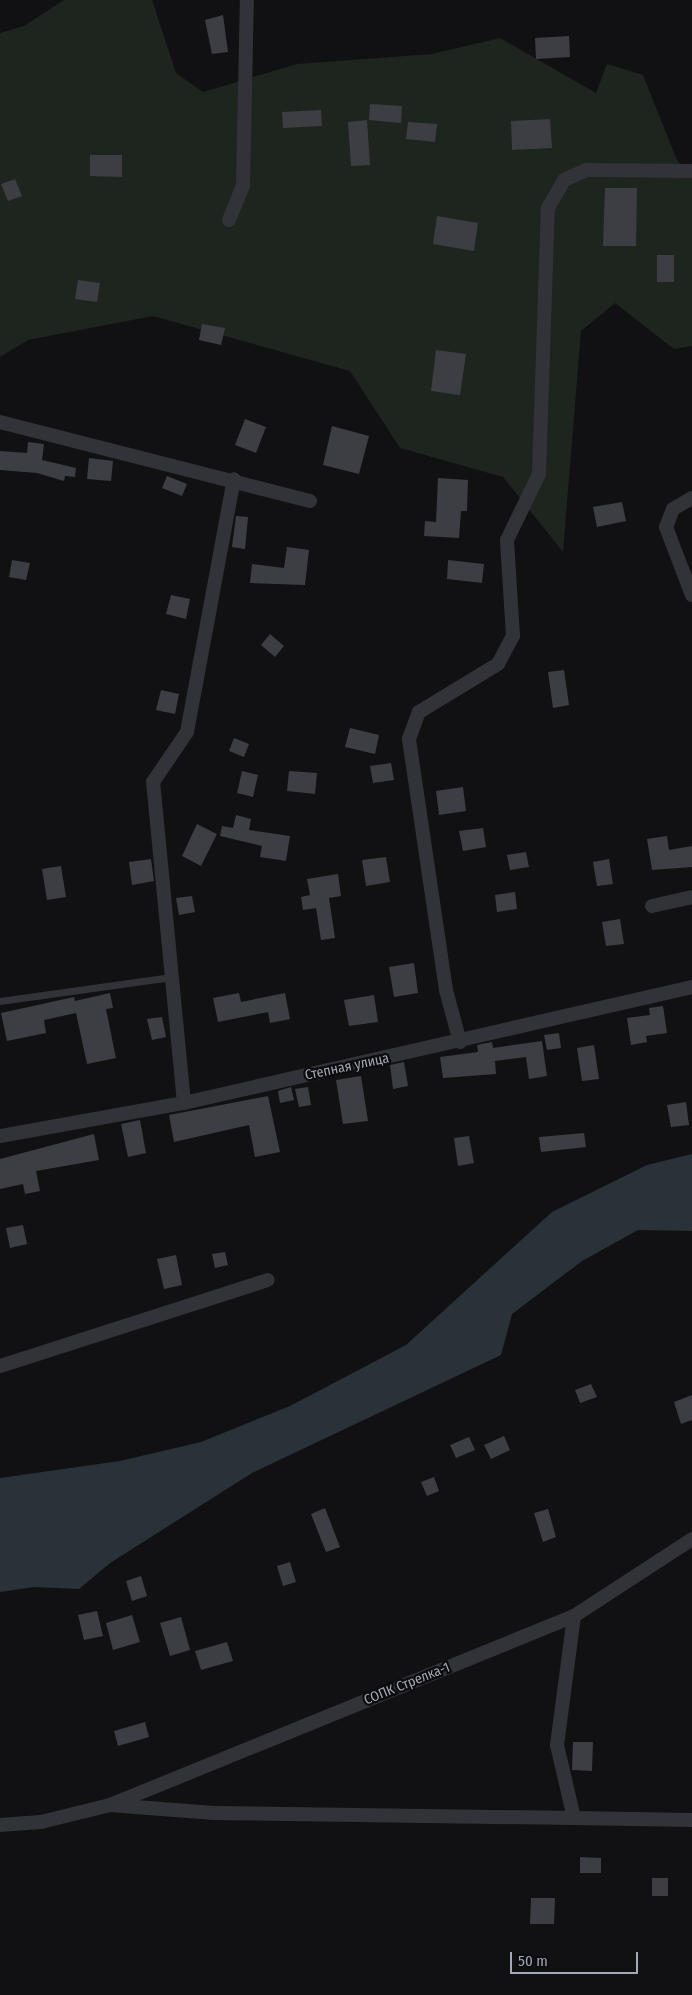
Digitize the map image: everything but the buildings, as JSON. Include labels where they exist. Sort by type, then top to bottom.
[{"type":"street","points":[[229,220],[243,185],[247,0]]},
{"type":"street","points":[[460,1042],[446,990],[409,739],[419,712],[498,664],[513,636],[506,566],[507,540],[540,474],[548,208],[564,180],[586,170],[692,171]]},
{"type":"street","points":[[0,422],[234,479],[310,502]]},
{"type":"street","points":[[184,1103],[153,782],[187,732],[234,479]]},
{"type":"street","points":[[692,498],[673,509],[666,527],[692,595]]},
{"type":"street","points":[[652,906],[692,897]]},
{"type":"street","name":"Степная улица","points":[[0,1136],[184,1103],[460,1042],[595,1007],[692,988]]},
{"type":"street","points":[[0,1366],[268,1280]]},
{"type":"street","name":"СОПК Стрелка-1","points":[[110,1805],[574,1616],[692,1539]]},
{"type":"street","points":[[574,1616],[557,1745],[574,1818]]},
{"type":"street","points":[[0,1825],[42,1822],[110,1805],[214,1814],[692,1820]]},
{"type":"lane","points":[[0,1000],[171,977]]},
{"type":"shaded area","points":[[64,0],[152,0],[176,73],[203,92],[297,64],[432,54],[500,38],[596,93],[607,64],[643,75],[677,160],[692,178],[692,346],[674,349],[615,303],[581,331],[563,552],[503,477],[400,448],[350,371],[153,316],[28,340],[0,357],[0,33],[24,26]]},
{"type":"shaded area","points":[[692,1154],[692,1231],[638,1230],[582,1261],[512,1314],[501,1355],[252,1473],[110,1563],[79,1589],[34,1587],[0,1592],[0,1478],[120,1461],[201,1442],[290,1406],[406,1345],[552,1212],[647,1165]]}]
